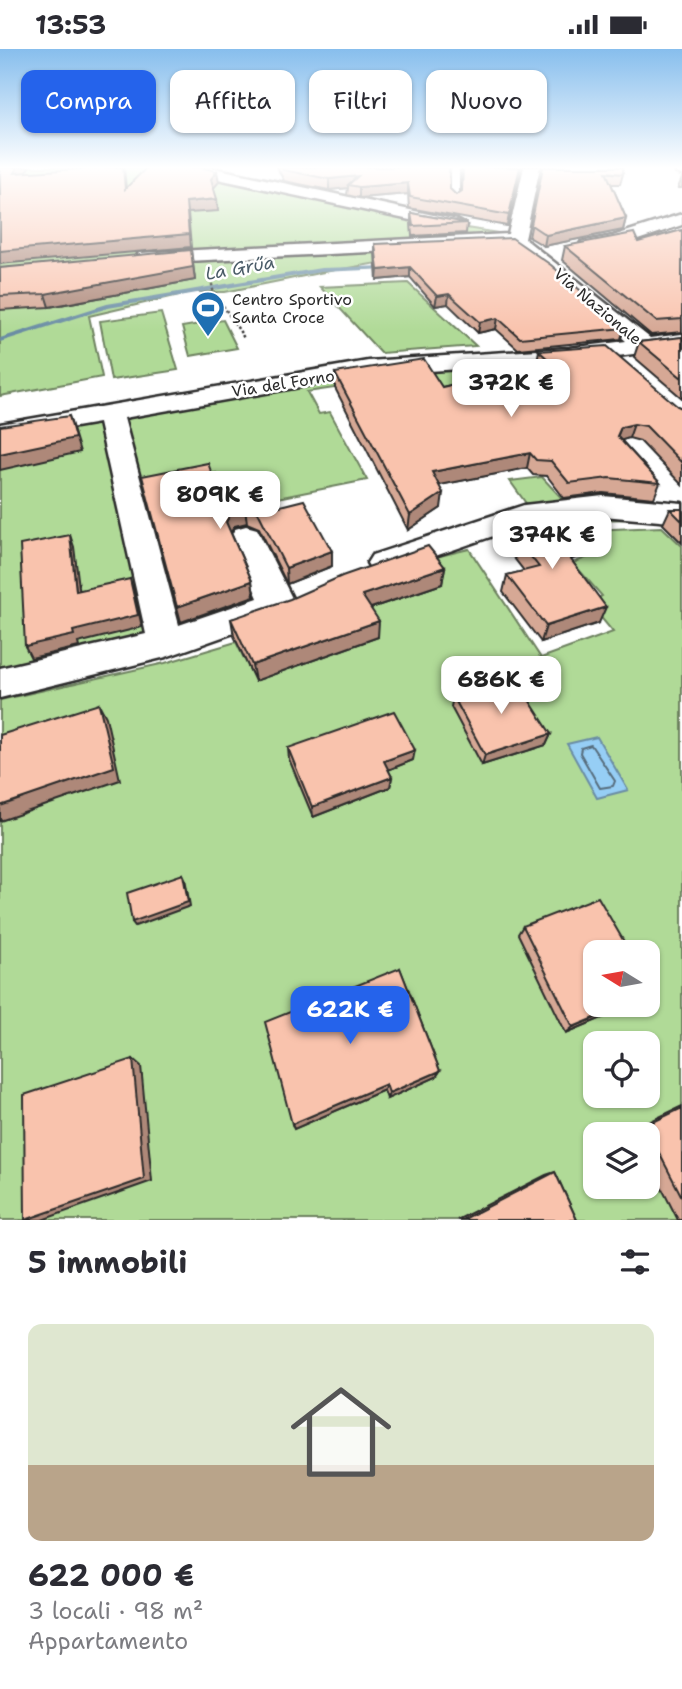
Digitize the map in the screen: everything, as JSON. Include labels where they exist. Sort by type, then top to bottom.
[{"type":"street","name":"Via Nazionale","points":[[441,222],[499,231],[516,239],[647,347]]},
{"type":"street","points":[[459,222],[461,226]]},
{"type":"street","points":[[125,259],[516,239],[520,222]]},
{"type":"street","points":[[538,256],[616,241],[674,222]]},
{"type":"street","name":"Via del Forno","points":[[0,432],[368,368],[610,351],[682,341]]},
{"type":"street","points":[[610,351],[631,369]]},
{"type":"street","points":[[110,413],[166,643]]},
{"type":"street","points":[[354,573],[444,541],[536,513],[603,506],[676,503]]},
{"type":"street","points":[[0,683],[166,643],[290,599],[246,536]]},
{"type":"path","points":[[212,285],[244,338]]},
{"type":"green space","points":[[0,222],[430,222],[498,233],[510,238],[0,272]]},
{"type":"green space","points":[[515,240],[324,272],[225,292],[192,292],[89,316],[102,377],[0,396],[0,274],[73,263]]},
{"type":"green space","points":[[408,283],[476,346],[381,353],[320,287]]},
{"type":"green space","points":[[161,313],[178,370],[111,380],[100,321]]},
{"type":"green space","name":"Centro Sportivo Santa Croce","points":[[223,320],[237,348],[190,356],[182,327]]},
{"type":"green space","points":[[538,362],[562,390],[470,395],[375,382],[307,392],[319,414],[330,412],[367,480],[227,508],[216,473],[139,487],[117,415],[369,371]]},
{"type":"green space","points":[[107,416],[160,655],[0,678],[0,439]]},
{"type":"green space","points":[[542,477],[569,506],[564,498],[682,508],[682,519],[538,520],[510,481]]},
{"type":"green space","points":[[662,527],[682,546],[682,1220],[0,1220],[0,700],[165,663],[236,642],[255,681],[362,611],[442,584],[423,560],[469,549],[541,658],[613,632],[589,603],[602,596],[573,563],[588,557],[565,531]]},
{"type":"water","points":[[597,737],[628,790],[597,798],[567,744]]},
{"type":"building","points":[[0,222],[188,222],[189,234],[0,251]]},
{"type":"building","points":[[412,222],[467,223],[413,226]]},
{"type":"building","points":[[532,222],[609,222],[546,235],[531,225]]},
{"type":"building","points":[[682,230],[682,319],[656,321],[565,246],[634,233],[638,242]]},
{"type":"building","points":[[512,238],[551,265],[624,328],[520,338],[498,318],[480,322],[449,294],[437,296],[410,267],[378,270],[375,244]]},
{"type":"building","points":[[191,250],[193,267],[45,294],[0,296],[0,268]]},
{"type":"building","points":[[682,337],[682,378],[639,342]]},
{"type":"building","points":[[607,346],[682,408],[682,463],[646,426],[634,424],[621,427],[617,436],[660,483],[609,478],[569,483],[551,461],[536,460],[530,453],[432,472],[443,493],[410,515],[335,373],[424,359],[442,387],[551,362],[539,351]]},
{"type":"building","points":[[69,416],[75,438],[0,454],[0,426]]},
{"type":"building","points":[[208,463],[219,494],[265,484],[276,507],[304,500],[332,551],[286,568],[258,512],[245,508],[232,511],[226,522],[252,581],[177,607],[142,476]]},
{"type":"building","points":[[670,509],[682,509],[682,521]]},
{"type":"building","points":[[559,513],[581,541],[561,546],[606,607],[546,626],[507,575],[539,567],[504,523]]},
{"type":"building","points":[[70,535],[76,591],[130,579],[138,615],[73,631],[74,635],[25,646],[20,545]]},
{"type":"building","points":[[428,546],[445,567],[362,595],[379,621],[252,665],[231,619]]},
{"type":"building","points":[[515,678],[551,734],[485,755],[453,696]]},
{"type":"building","points":[[99,704],[114,767],[0,806],[0,735]]},
{"type":"building","points":[[394,711],[415,750],[384,761],[392,777],[312,807],[288,748]]},
{"type":"building","points":[[183,874],[188,902],[132,922],[127,893]]},
{"type":"building","points":[[598,897],[623,940],[583,940],[583,1017],[597,1017],[573,1027],[523,926]]},
{"type":"building","points":[[400,968],[440,1071],[389,1093],[386,1084],[292,1124],[265,1022]]},
{"type":"building","points":[[133,1059],[144,1179],[25,1220],[24,1095]]},
{"type":"building","points":[[682,1108],[682,1197],[660,1155],[660,1122],[653,1122]]},
{"type":"building","points":[[555,1172],[577,1220],[462,1220]]},
{"type":"waterway","name":"La Grűa","points":[[0,340],[107,306],[321,270],[387,268]]},
{"type":"place","name":"Centro Sportivo Santa Croce","points":[[208,338]]}]
